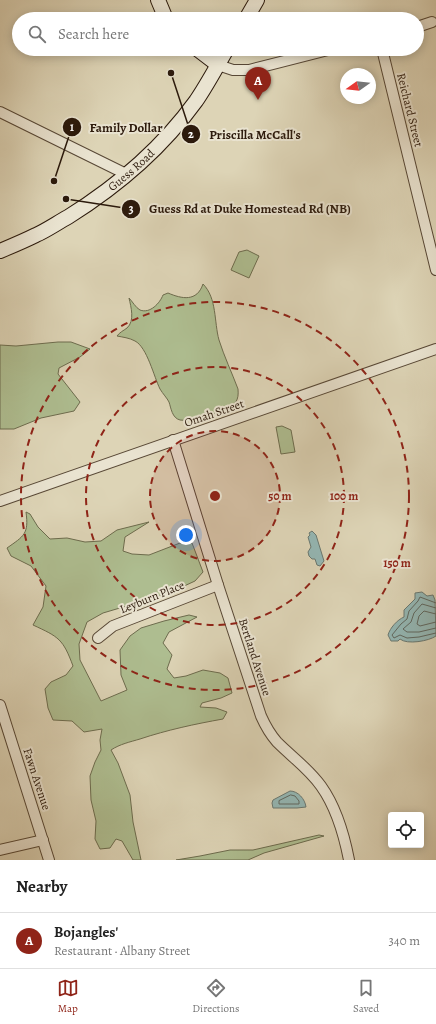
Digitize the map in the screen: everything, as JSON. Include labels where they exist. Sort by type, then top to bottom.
[{"type":"main road","points":[[158,0],[163,12]]},
{"type":"main road","points":[[250,12],[257,0]]},
{"type":"main road","points":[[206,56],[218,65]]},
{"type":"main road","name":"Guess Road","points":[[0,251],[38,235],[86,206],[126,174],[150,153],[177,125],[196,100],[223,56]]},
{"type":"street","points":[[424,25],[432,22]]},
{"type":"street","points":[[218,65],[233,70],[249,70],[304,56]]},
{"type":"street","name":"Reichard Street","points":[[384,56],[436,270]]},
{"type":"street","points":[[0,112],[126,174]]},
{"type":"street","name":"Omah Street","points":[[0,501],[436,349]]},
{"type":"street","name":"Bertland Avenue","points":[[173,440],[261,716],[267,728],[277,741],[320,785],[336,815],[344,837],[349,860]]},
{"type":"street","name":"Leyburn Place","points":[[98,638],[113,626],[218,584]]},
{"type":"street","name":"Fawn Avenue","points":[[0,705],[49,860]]},
{"type":"street","points":[[0,850],[43,840]]},
{"type":"green space","points":[[247,250],[259,256],[249,278],[231,270],[239,252]]},
{"type":"green space","points":[[203,284],[211,296],[217,333],[238,389],[238,396],[234,404],[220,411],[196,419],[180,420],[175,417],[169,402],[160,389],[143,349],[133,340],[117,336],[127,328],[131,322],[132,314],[129,298],[140,310],[144,311],[154,307],[163,295],[168,293],[184,298],[193,296],[197,294]]},
{"type":"green space","points":[[71,342],[90,349],[80,357],[59,368],[58,374],[80,402],[74,411],[41,418],[14,429],[0,429],[0,345],[16,346]]},
{"type":"green space","points":[[282,426],[291,430],[295,452],[281,454],[276,427]]},
{"type":"green space","points":[[26,512],[30,514],[38,527],[50,539],[67,538],[85,542],[101,541],[117,530],[149,522],[125,537],[123,551],[132,554],[149,555],[180,543],[192,543],[203,572],[195,581],[167,594],[103,613],[87,622],[79,644],[80,660],[101,701],[127,690],[121,675],[120,650],[130,636],[141,628],[189,615],[197,617],[169,632],[163,643],[172,655],[167,669],[174,678],[186,676],[203,670],[220,673],[228,678],[232,693],[221,698],[202,703],[200,707],[216,708],[227,712],[223,719],[160,733],[125,743],[111,750],[118,763],[130,795],[133,822],[141,860],[133,860],[122,841],[116,839],[110,848],[100,849],[95,839],[96,821],[91,800],[90,776],[101,750],[100,740],[102,729],[84,732],[72,721],[53,720],[48,708],[45,689],[51,682],[66,675],[73,666],[63,644],[54,636],[33,625],[43,607],[46,586],[31,566],[11,556],[7,548],[24,534],[27,525]]},
{"type":"green space","points":[[319,835],[324,836],[264,853],[248,860],[176,860],[230,850],[253,850]]},
{"type":"water","points":[[312,531],[316,535],[324,561],[320,566],[317,565],[315,559],[312,559],[309,556],[308,552],[311,547],[308,537],[310,535],[309,533]]},
{"type":"water","points":[[422,592],[427,596],[433,595],[435,600],[436,636],[418,642],[408,642],[400,639],[398,641],[391,641],[388,635],[390,630],[396,622],[404,617],[404,610],[415,599],[415,593]]},
{"type":"water","points":[[290,791],[296,792],[301,796],[306,807],[273,808],[273,800]]},
{"type":"place","name":"Priscilla McCall's","points":[[171,73]]},
{"type":"place","name":"Bojangles'","points":[[258,100]]},
{"type":"place","name":"Family Dollar","points":[[54,181]]},
{"type":"place","name":"Guess Rd at Duke Homestead Rd (NB)","points":[[66,199]]}]
